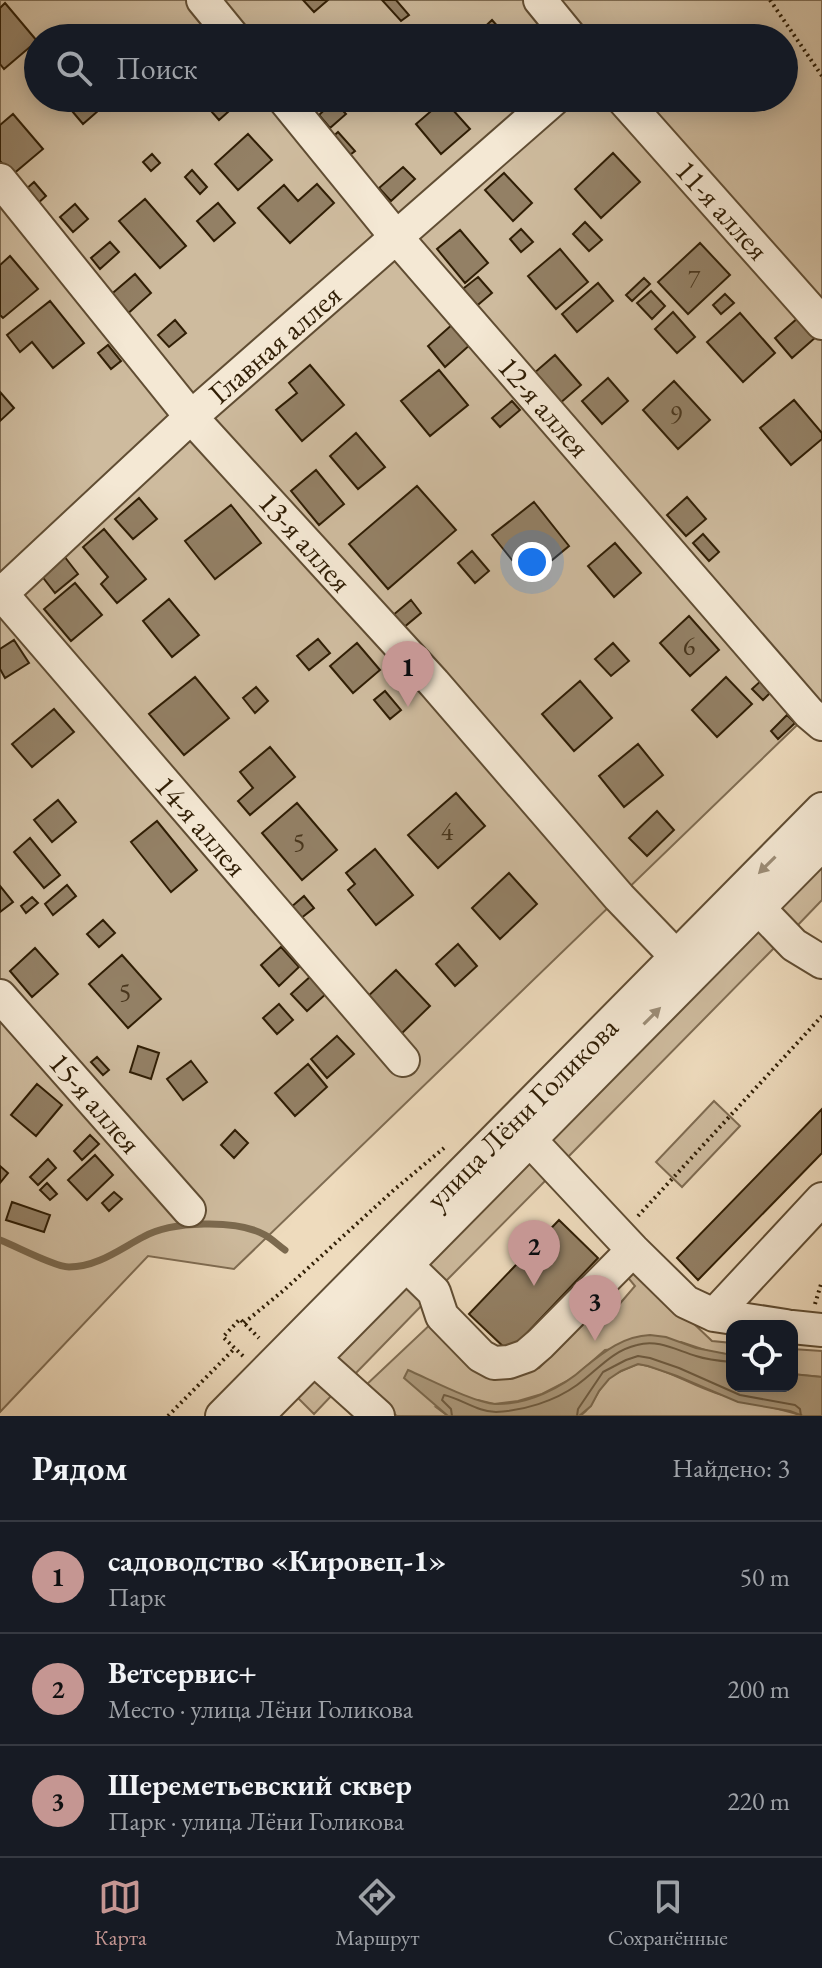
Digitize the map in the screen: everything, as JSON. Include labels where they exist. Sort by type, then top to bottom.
[{"type":"street","points":[[203,0],[223,24]]},
{"type":"street","points":[[540,0],[560,24]]},
{"type":"street","name":"12-я аллея","points":[[294,112],[397,238],[816,719]]},
{"type":"street","name":"Главная аллея","points":[[0,593],[191,417],[539,112]]},
{"type":"street","name":"11-я аллея","points":[[634,112],[822,323]]},
{"type":"street","name":"13-я аллея","points":[[0,180],[191,417],[434,683],[619,897],[685,965]]},
{"type":"street","name":"14-я аллея","points":[[0,593],[403,1060]]},
{"type":"street","name":"улица Лёни Голикова","points":[[222,1416],[291,1347],[398,1256],[750,899],[822,809]]},
{"type":"street","name":"улица Лёни Голикова","points":[[750,899],[822,844]]},
{"type":"street","points":[[750,899],[794,945],[822,962]]},
{"type":"street","name":"15-я аллея","points":[[0,996],[189,1210]]},
{"type":"street","points":[[521,1131],[686,1302],[714,1315],[747,1320]]},
{"type":"street","points":[[714,1315],[822,1199]]},
{"type":"street","points":[[398,1256],[434,1292],[442,1316],[481,1356],[494,1363],[526,1356],[540,1344],[626,1243]]},
{"type":"street","points":[[798,1328],[822,1330]]},
{"type":"street","points":[[291,1347],[378,1416]]},
{"type":"street","name":"улица Лёни Голикова","points":[[257,1416],[291,1347]]},
{"type":"path","points":[[770,0],[786,24]]},
{"type":"path","points":[[798,41],[822,76]]},
{"type":"path","points":[[626,1243],[822,1016]]},
{"type":"path","points":[[247,1360],[223,1337],[240,1319],[291,1347]]},
{"type":"path","points":[[168,1416],[235,1348]]},
{"type":"shaded area","points":[[0,0],[822,0],[822,701],[234,1269],[148,1256],[0,1412]]},
{"type":"shaded area","points":[[822,864],[822,900],[796,927],[778,909]]},
{"type":"shaded area","points":[[759,928],[777,945],[567,1158],[550,1141]]},
{"type":"shaded area","points":[[714,1101],[740,1126],[682,1187],[656,1162]]},
{"type":"shaded area","points":[[534,1156],[552,1174],[443,1284],[424,1266]]},
{"type":"shaded area","points":[[632,1265],[712,1341],[726,1342],[726,1354],[681,1342],[605,1350],[573,1378],[542,1394],[494,1404],[478,1400],[436,1407],[448,1416],[397,1416],[365,1386],[435,1320],[511,1373],[539,1368],[601,1306],[611,1314],[635,1286],[625,1274]]},
{"type":"shaded area","points":[[409,1281],[428,1299],[354,1375],[336,1356]]},
{"type":"shaded area","points":[[798,1349],[822,1351],[822,1377],[798,1375]]},
{"type":"shaded area","points":[[638,1364],[716,1393],[803,1416],[580,1416],[608,1379]]},
{"type":"shaded area","points":[[316,1375],[334,1393],[314,1414],[296,1396]]},
{"type":"water","points":[[641,1336],[666,1337],[696,1348],[726,1354],[726,1392],[798,1392],[798,1375],[822,1377],[822,1416],[803,1416],[738,1402],[677,1376],[638,1364],[609,1379],[591,1406],[579,1416],[448,1416],[404,1378],[408,1370],[486,1403],[519,1402],[555,1388],[615,1345]]},
{"type":"building","points":[[303,0],[328,0],[314,12]]},
{"type":"building","points":[[382,0],[396,0],[409,15],[401,21]]},
{"type":"building","points":[[5,3],[24,26],[24,52],[4,69],[0,64],[0,8]]},
{"type":"building","points":[[73,112],[97,112],[83,124]]},
{"type":"building","points":[[212,112],[228,112],[219,120]]},
{"type":"building","points":[[322,112],[346,114],[330,128],[319,115]]},
{"type":"building","points":[[430,112],[455,112],[470,129],[441,154],[416,124]]},
{"type":"building","points":[[13,114],[43,149],[12,175],[0,161],[0,125]]},
{"type":"building","points":[[338,132],[355,151],[342,161],[326,143]]},
{"type":"building","points":[[248,134],[272,160],[238,190],[215,164]]},
{"type":"building","points":[[613,153],[640,182],[601,218],[575,189]]},
{"type":"building","points":[[152,154],[160,163],[151,171],[143,162]]},
{"type":"building","points":[[403,167],[415,179],[391,201],[379,188]]},
{"type":"building","points":[[192,170],[207,187],[200,194],[185,177]]},
{"type":"building","points":[[504,173],[532,203],[513,221],[485,190]]},
{"type":"building","points":[[34,182],[46,196],[37,204],[25,190]]},
{"type":"building","points":[[317,184],[334,203],[290,243],[258,208],[284,185],[298,201]]},
{"type":"building","points":[[145,199],[186,246],[160,268],[119,221]]},
{"type":"building","points":[[218,203],[235,223],[214,241],[197,221]]},
{"type":"building","points":[[75,204],[88,219],[73,232],[60,217]]},
{"type":"building","points":[[585,222],[602,240],[589,251],[573,234]]},
{"type":"building","points":[[521,229],[533,242],[521,252],[510,239]]},
{"type":"building","points":[[460,230],[488,263],[465,283],[437,249]]},
{"type":"building","points":[[110,242],[119,252],[100,269],[91,258]]},
{"type":"building","points":[[700,243],[730,275],[688,314],[658,282]]},
{"type":"building","points":[[560,249],[588,282],[556,309],[528,276]]},
{"type":"building","points":[[10,256],[38,289],[3,318],[0,315],[0,265]]},
{"type":"building","points":[[135,274],[151,293],[125,316],[108,297]]},
{"type":"building","points":[[478,277],[492,293],[473,309],[459,292]]},
{"type":"building","points":[[644,278],[650,284],[632,301],[626,295]]},
{"type":"building","points":[[598,283],[613,301],[577,332],[562,314]]},
{"type":"building","points":[[651,291],[665,306],[652,319],[637,303]]},
{"type":"building","points":[[725,294],[734,303],[721,314],[713,305]]},
{"type":"building","points":[[50,301],[84,343],[53,368],[32,342],[20,352],[7,335]]},
{"type":"building","points":[[673,312],[695,337],[677,353],[655,329]]},
{"type":"building","points":[[740,313],[775,353],[743,382],[707,342]]},
{"type":"building","points":[[799,317],[816,337],[792,358],[775,338]]},
{"type":"building","points":[[175,320],[186,333],[169,347],[158,335]]},
{"type":"building","points":[[454,323],[471,344],[445,367],[428,346]]},
{"type":"building","points":[[108,345],[121,361],[111,369],[98,353]]},
{"type":"building","points":[[555,355],[581,385],[559,404],[533,374]]},
{"type":"building","points":[[310,365],[344,405],[302,441],[276,410],[297,393],[289,383]]},
{"type":"building","points":[[439,370],[468,405],[430,436],[401,401]]},
{"type":"building","points":[[608,378],[628,401],[602,424],[582,401]]},
{"type":"building","points":[[674,381],[710,420],[678,449],[643,410]]},
{"type":"building","points":[[0,392],[14,408],[0,421]]},
{"type":"building","points":[[794,400],[822,433],[822,439],[791,465],[760,428]]},
{"type":"building","points":[[512,401],[520,410],[500,427],[492,418]]},
{"type":"building","points":[[356,433],[385,467],[358,489],[330,456]]},
{"type":"building","points":[[316,470],[344,504],[319,525],[291,491]]},
{"type":"building","points":[[417,486],[456,530],[388,589],[349,544]]},
{"type":"building","points":[[687,497],[706,519],[686,536],[667,515]]},
{"type":"building","points":[[139,498],[157,519],[133,539],[115,519]]},
{"type":"building","points":[[534,502],[569,546],[528,580],[492,535]]},
{"type":"building","points":[[231,505],[261,543],[215,579],[185,541]]},
{"type":"building","points":[[104,529],[146,579],[117,603],[101,584],[108,577],[83,547]]},
{"type":"building","points":[[703,534],[719,552],[709,561],[693,543]]},
{"type":"building","points":[[615,543],[641,573],[614,597],[588,566]]},
{"type":"building","points":[[472,551],[489,571],[475,583],[458,563]]},
{"type":"building","points":[[64,556],[78,574],[55,593],[41,575]]},
{"type":"building","points":[[75,583],[102,615],[71,641],[44,609]]},
{"type":"building","points":[[169,599],[199,635],[172,657],[143,621]]},
{"type":"building","points":[[411,600],[421,613],[403,628],[392,616]]},
{"type":"building","points":[[689,616],[719,650],[690,676],[660,643]]},
{"type":"building","points":[[318,639],[330,653],[309,670],[297,656]]},
{"type":"building","points":[[14,640],[29,663],[5,678],[0,669],[0,649]]},
{"type":"building","points":[[357,643],[380,670],[353,693],[330,666]]},
{"type":"building","points":[[613,643],[629,661],[611,676],[595,659]]},
{"type":"building","points":[[195,677],[229,718],[184,755],[149,714]]},
{"type":"building","points":[[726,677],[752,704],[717,737],[692,710]]},
{"type":"building","points":[[764,678],[774,689],[763,700],[752,689]]},
{"type":"building","points":[[580,681],[612,718],[574,751],[542,714]]},
{"type":"building","points":[[256,687],[268,701],[255,713],[243,698]]},
{"type":"building","points":[[385,691],[401,710],[390,719],[374,700]]},
{"type":"building","points":[[54,709],[74,732],[32,767],[12,744]]},
{"type":"building","points":[[787,715],[795,723],[778,739],[771,731]]},
{"type":"building","points":[[638,744],[663,775],[624,807],[599,776]]},
{"type":"building","points":[[270,747],[295,777],[250,815],[238,801],[253,788],[240,772]]},
{"type":"building","points":[[456,793],[485,826],[438,868],[408,835]]},
{"type":"building","points":[[58,800],[76,822],[52,842],[34,820]]},
{"type":"building","points":[[297,803],[337,850],[302,880],[262,833]]},
{"type":"building","points":[[657,811],[674,830],[647,856],[629,838]]},
{"type":"building","points":[[157,821],[197,870],[171,892],[131,842]]},
{"type":"building","points":[[30,838],[60,875],[44,888],[14,852]]},
{"type":"building","points":[[375,849],[413,895],[376,925],[348,890],[355,884],[346,873]]},
{"type":"building","points":[[509,873],[537,904],[500,939],[472,908]]},
{"type":"building","points":[[67,885],[76,896],[53,915],[45,904]]},
{"type":"building","points":[[0,886],[13,902],[0,912]]},
{"type":"building","points":[[304,896],[314,908],[300,919],[290,908]]},
{"type":"building","points":[[32,897],[38,903],[26,913],[21,906]]},
{"type":"building","points":[[103,920],[115,933],[99,947],[87,934]]},
{"type":"building","points":[[458,944],[477,966],[455,986],[436,964]]},
{"type":"building","points":[[281,947],[299,967],[279,986],[261,965]]},
{"type":"building","points":[[35,948],[58,974],[32,997],[10,971]]},
{"type":"building","points":[[122,955],[161,999],[128,1028],[89,984]]},
{"type":"building","points":[[396,970],[430,1006],[399,1036],[365,999]]},
{"type":"building","points":[[312,975],[328,992],[307,1011],[291,994]]},
{"type":"building","points":[[279,1004],[293,1020],[277,1034],[263,1018]]},
{"type":"building","points":[[337,1036],[354,1054],[327,1078],[311,1059]]},
{"type":"building","points":[[138,1046],[159,1053],[151,1079],[130,1072]]},
{"type":"building","points":[[97,1057],[109,1070],[103,1075],[91,1062]]},
{"type":"building","points":[[191,1061],[207,1082],[183,1100],[167,1079]]},
{"type":"building","points":[[308,1064],[327,1087],[295,1116],[275,1093]]},
{"type":"building","points":[[37,1084],[62,1105],[36,1136],[11,1115]]},
{"type":"building","points":[[822,1109],[822,1153],[698,1280],[677,1258]]},
{"type":"building","points":[[235,1130],[248,1143],[234,1158],[221,1145]]},
{"type":"building","points":[[90,1135],[99,1144],[82,1160],[74,1151]]},
{"type":"building","points":[[95,1155],[113,1175],[87,1200],[68,1180]]},
{"type":"building","points":[[48,1159],[56,1168],[38,1185],[30,1177]]},
{"type":"building","points":[[0,1166],[8,1173],[0,1183]]},
{"type":"building","points":[[47,1183],[57,1194],[50,1200],[40,1190]]},
{"type":"building","points":[[114,1192],[122,1199],[109,1211],[102,1203]]},
{"type":"building","points":[[12,1202],[50,1215],[44,1232],[6,1220]]},
{"type":"building","points":[[559,1220],[598,1258],[509,1352],[469,1314]]},
{"type":"waterway","points":[[0,1240],[69,1267],[99,1261],[155,1232],[187,1225],[238,1226],[268,1237],[285,1250]]},
{"type":"place","name":"садоводство «Кировец-1»","points":[[408,707]]},
{"type":"place","name":"Ветсервис+","points":[[534,1286]]},
{"type":"place","name":"Шереметьевский сквер","points":[[595,1341]]}]
